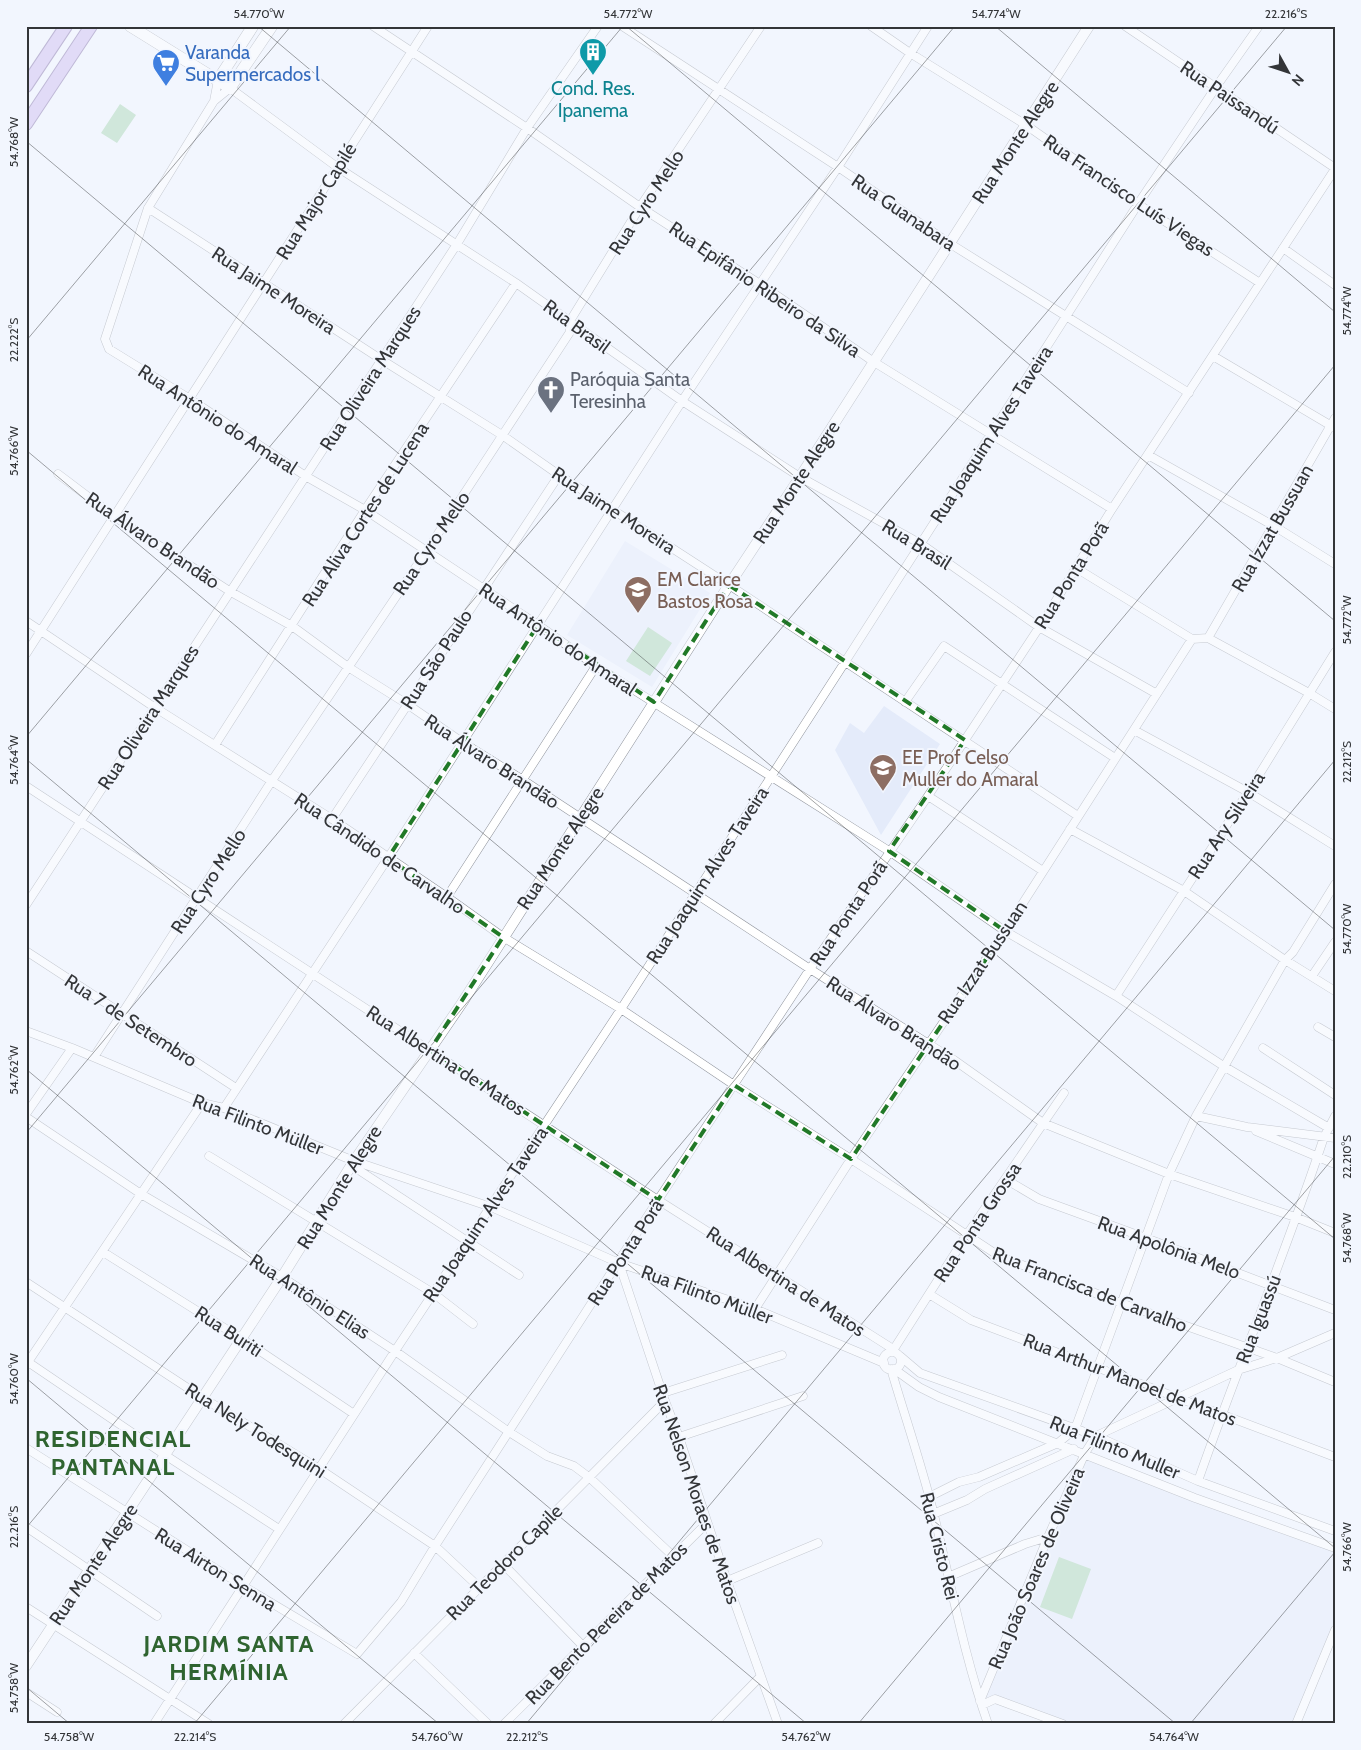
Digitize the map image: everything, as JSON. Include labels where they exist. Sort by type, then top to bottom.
[{"type":"main road","points":[[26,86],[66,26]]},
{"type":"main road","points":[[26,124],[91,26]]},
{"type":"main road","name":"Rua Brasil","points":[[130,26],[230,88]]},
{"type":"main road","points":[[218,80],[253,26]]},
{"type":"main road","points":[[230,88],[272,26]]},
{"type":"street","name":"Rua Epifânio Ribeiro da Silva","points":[[373,26],[527,128],[640,207],[760,284],[874,362],[1112,509]]},
{"type":"street","name":"Rua Major Capilé","points":[[26,654],[116,517],[428,26]]},
{"type":"street","name":"Rua Oliveira Marques","points":[[26,905],[457,244],[527,128],[598,26]]},
{"type":"street","name":"Rua Guanabara","points":[[622,26],[838,167],[949,243],[1189,393]]},
{"type":"street","name":"Rua Cyro Mello","points":[[94,1057],[271,782],[426,552],[570,332],[570,321],[640,207],[761,26]]},
{"type":"street","name":"Rua Francisco Luís Viegas","points":[[871,26],[910,53],[1026,125],[1138,204],[1260,283]]},
{"type":"street","points":[[224,1108],[388,858],[682,401],[838,167],[928,26]]},
{"type":"street","name":"Rua Monte Alegre","points":[[26,1666],[242,1339],[317,1223],[352,1163],[462,1003],[1089,26]]},
{"type":"street","name":"Rua Paissandú","points":[[1125,26],[1216,86],[1335,169]]},
{"type":"street","name":"Rua Joaquim Alves Taveira","points":[[154,1724],[318,1468],[621,1009],[1138,204],[1258,26]]},
{"type":"street","points":[[214,102],[218,80]]},
{"type":"street","points":[[148,208],[214,102],[230,88]]},
{"type":"street","name":"Rua Brasil","points":[[230,88],[337,167],[516,283],[682,401],[800,477],[920,544],[1040,627],[1157,694]]},
{"type":"street","name":"Rua Ponta Porã","points":[[358,1654],[402,1602],[435,1546],[658,1200],[810,969],[1040,627],[1112,509],[1335,169]]},
{"type":"street","name":"Rua Jaime Moreira","points":[[148,208],[502,436],[1078,816]]},
{"type":"street","name":"Rua Antônio do Amaral","points":[[148,208],[105,339],[109,349],[190,398],[306,477],[365,510],[538,625],[596,666],[889,851],[1005,931],[1116,996],[1225,1067],[1329,1128]]},
{"type":"street","points":[[1283,248],[1335,285]]},
{"type":"street","name":"Rua Aliva Cortes de Lucena","points":[[215,745],[365,510],[516,283]]},
{"type":"street","points":[[1213,356],[1332,427]]},
{"type":"street","name":"Rua Izzat Bussuan","points":[[1208,638],[1332,427],[1335,418]]},
{"type":"street","points":[[1148,454],[1274,526],[1335,564]]},
{"type":"street","name":"Rua Álvaro Brandão","points":[[58,474],[116,517],[231,592],[292,626],[348,667],[523,780],[694,894],[928,1043],[1043,1123],[1169,1174],[1296,1217],[1335,1233]]},
{"type":"street","name":"Rua São Paulo","points":[[332,819],[406,704],[559,475]]},
{"type":"street","points":[[1076,568],[1192,639],[1208,638],[1309,693],[1335,710]]},
{"type":"street","name":"Rua Cândido de Carvalho","points":[[26,621],[154,707],[332,819],[447,896],[503,937],[621,1009],[734,1085]]},
{"type":"street","name":"Rua Izzat Bussuan","points":[[755,1310],[776,1274],[851,1159],[1005,931],[1192,639]]},
{"type":"street","points":[[905,702],[944,646],[1115,758]]},
{"type":"street","name":"Rua Ary Silveira","points":[[1116,996],[1248,792],[1335,652]]},
{"type":"street","points":[[447,896],[596,666]]},
{"type":"street","points":[[1134,730],[1248,792],[1335,846]]},
{"type":"street","name":"Rua Albertina de Matos","points":[[26,786],[892,1351]]},
{"type":"street","points":[[928,796],[1043,871]]},
{"type":"street","points":[[1070,829],[1184,891],[1335,992]]},
{"type":"street","points":[[929,1497],[959,1482],[979,1476],[1058,1443],[1075,1429],[1169,1174],[1196,1116],[1285,960],[1293,952],[1335,884]]},
{"type":"street","points":[[1312,976],[1335,942]]},
{"type":"street","name":"Rua 7 de Setembro","points":[[26,951],[236,1088]]},
{"type":"street","points":[[1318,1027],[1335,1037]]},
{"type":"street","name":"Rua Filinto Müller","points":[[26,1031],[72,1048],[202,1103],[224,1108],[352,1163],[490,1207],[619,1263],[755,1310],[884,1363]]},
{"type":"street","points":[[26,1116],[72,1048]]},
{"type":"street","points":[[1263,1048],[1335,1095]]},
{"type":"street","name":"Rua Francisca de Carvalho","points":[[734,1085],[999,1256],[1121,1304],[1276,1358],[1335,1382]]},
{"type":"street","name":"Rua Ponta Grossa","points":[[884,1363],[886,1354],[892,1351],[966,1236],[1064,1092]]},
{"type":"street","points":[[202,1103],[27,1364],[279,1529]]},
{"type":"street","name":"Rua Antônio Elias","points":[[26,1116],[141,1194],[282,1277],[395,1351],[509,1432],[548,1456],[574,1466],[590,1478],[673,1556]]},
{"type":"street","points":[[1196,1116],[1247,1127],[1335,1138]]},
{"type":"street","name":"Rua Iguassú","points":[[1198,1481],[1324,1137],[1335,1116]]},
{"type":"street","points":[[1247,1127],[1335,1164]]},
{"type":"street","points":[[209,1156],[433,1293],[473,1324]]},
{"type":"street","points":[[352,1163],[519,1275]]},
{"type":"street","name":"Rua Apolônia Melo","points":[[1005,1179],[1039,1199],[1335,1310]]},
{"type":"street","name":"Rua Buriti","points":[[103,1252],[242,1339],[354,1414]]},
{"type":"street","name":"Rua Nelson Moraes de Matos","points":[[619,1263],[726,1581],[778,1724]]},
{"type":"street","name":"Rua Nely Todesquini","points":[[26,1282],[203,1398],[318,1468],[435,1546],[479,1587]]},
{"type":"street","name":"Rua Arthur Manoel de Matos","points":[[929,1294],[971,1320],[1335,1457]]},
{"type":"street","points":[[1096,1436],[1238,1370],[1276,1358],[1335,1333]]},
{"type":"street","points":[[892,1351],[900,1356],[901,1363],[897,1368],[892,1369]]},
{"type":"street","points":[[664,1397],[782,1355]]},
{"type":"street","name":"Rua Filinto Muller","points":[[900,1356],[920,1373],[1096,1436],[1198,1481],[1335,1531]]},
{"type":"street","points":[[884,1363],[919,1387],[939,1397],[1195,1498],[1335,1548]]},
{"type":"street","name":"Rua Cristo Rei","points":[[892,1369],[929,1497],[948,1577],[988,1724]]},
{"type":"street","points":[[679,1438],[803,1396]]},
{"type":"street","name":"Rua Teodoro Capile","points":[[344,1724],[590,1478],[664,1397]]},
{"type":"street","name":"Rua João Soares de Oliveira","points":[[981,1703],[1048,1537],[1085,1453],[1096,1436]]},
{"type":"street","name":"Rua Airton Senna","points":[[26,1448],[243,1586],[358,1654]]},
{"type":"street","points":[[933,1514],[967,1500],[985,1489],[1074,1449]]},
{"type":"street","name":"Rua Bento Pereira de Matos","points":[[504,1724],[707,1523]]},
{"type":"street","points":[[26,1527],[157,1616]]},
{"type":"street","points":[[948,1577],[1025,1544],[1048,1537]]},
{"type":"street","points":[[726,1581],[818,1543]]},
{"type":"street","points":[[502,1564],[583,1646]]},
{"type":"street","points":[[26,1607],[209,1724]]},
{"type":"street","points":[[1296,1724],[1335,1630]]},
{"type":"street","points":[[414,1653],[488,1724]]},
{"type":"street","points":[[714,1724],[760,1677]]},
{"type":"street","points":[[26,1692],[57,1712]]},
{"type":"street","points":[[981,1703],[995,1699],[1059,1723]]},
{"type":"highlighted area","points":[[729,585],[965,740],[889,851],[1005,931],[851,1159],[734,1085],[658,1200],[430,1050],[503,937],[388,858],[538,625],[654,702]]},
{"type":"shaded area","name":"EM Clarice Bastos Rosa","points":[[625,541],[710,593],[652,687],[567,635]]},
{"type":"shaded area","name":"EE Prof Celso Muller do Amaral","points":[[884,706],[940,744],[881,835],[835,750],[850,723],[864,733]]},
{"type":"shaded area","points":[[1085,1453],[1335,1549],[1335,1638],[1299,1724],[1063,1724],[995,1699],[982,1705]]},
{"type":"green space","points":[[120,104],[136,115],[117,143],[101,133]]},
{"type":"green space","points":[[648,627],[672,643],[650,676],[626,661]]},
{"type":"green space","points":[[1059,1557],[1091,1569],[1072,1619],[1040,1607]]},
{"type":"place","name":"Cond. Res. Ipanema","points":[[593,76]]},
{"type":"place","name":"Varanda Supermercados l","points":[[166,87]]},
{"type":"place","name":"Paróquia Santa Teresinha","points":[[551,414]]},
{"type":"place","name":"EM Clarice Bastos Rosa","points":[[638,614]]},
{"type":"place","name":"EE Prof Celso Muller do Amaral","points":[[883,792]]},
{"type":"district","name":"RESIDENCIAL PANTANAL","points":[[113,1453]]},
{"type":"district","name":"JARDIM SANTA HERMÍNIA","points":[[229,1658]]}]
